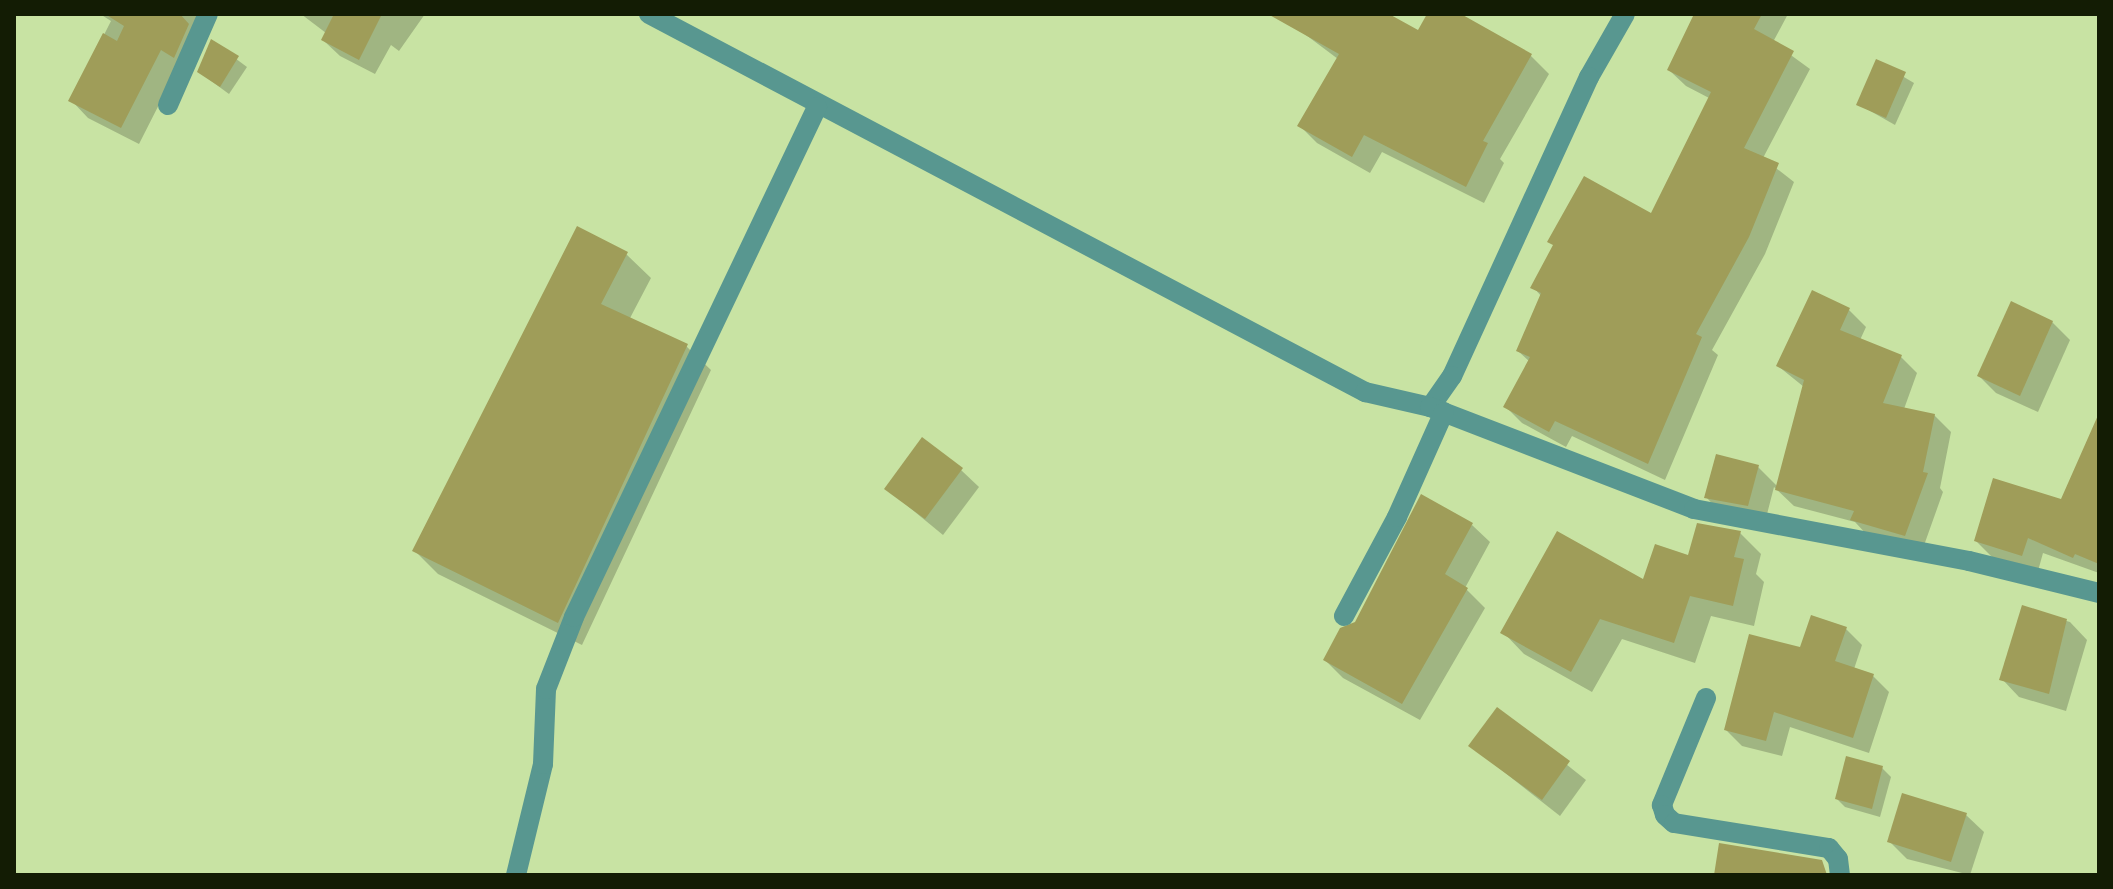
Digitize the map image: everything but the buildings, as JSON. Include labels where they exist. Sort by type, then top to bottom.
[{"type":"street","points":[[168,105],[208,14]]},
{"type":"street","points":[[649,14],[817,107],[1365,392],[1437,409],[1694,509],[1969,561],[2099,593]]},
{"type":"street","points":[[1344,616],[1397,517],[1437,409],[1589,77],[1625,14]]},
{"type":"street","points":[[516,875],[543,764],[546,689],[574,617],[817,107]]},
{"type":"street","points":[[1706,698],[1662,805],[1665,815],[1674,823],[1829,848],[1838,859],[1840,875]]}]
